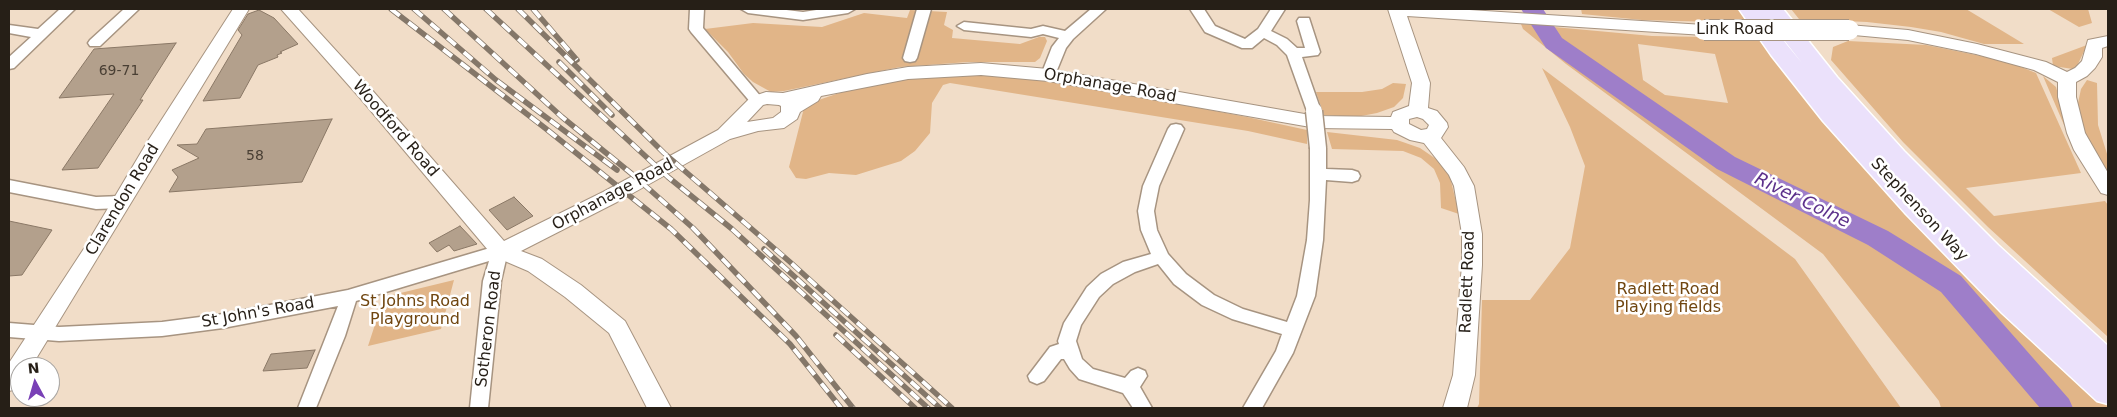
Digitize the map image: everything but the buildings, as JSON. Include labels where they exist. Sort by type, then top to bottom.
[{"type":"main road","name":"Stephenson Way","points":[[1750,9],[1779,50],[1832,115],[1908,200],[2012,305],[2108,392]]},
{"type":"main road","name":"Stephenson Way","points":[[1772,9],[1829,82],[1895,157],[1988,252],[2108,364]]},
{"type":"street","points":[[9,65],[68,9]]},
{"type":"street","points":[[95,43],[132,9]]},
{"type":"street","name":"Woodford Road","points":[[289,9],[366,94],[500,251]]},
{"type":"street","points":[[697,9],[696,29],[754,113]]},
{"type":"street","points":[[748,9],[803,16],[848,9]]},
{"type":"street","points":[[910,58],[924,9]]},
{"type":"street","points":[[1048,75],[1059,48],[1068,36],[1099,9]]},
{"type":"street","points":[[1197,9],[1210,29],[1247,45],[1263,32],[1278,9]]},
{"type":"street","points":[[1396,9],[1421,83],[1418,111]]},
{"type":"street","name":"Link Road","points":[[1396,9],[1704,30],[1849,30],[1908,35],[1978,49],[2040,66],[2067,79]]},
{"type":"street","name":"Clarendon Road","points":[[9,382],[153,149],[242,12]]},
{"type":"street","points":[[1293,52],[1314,52],[1304,21]]},
{"type":"street","points":[[964,26],[1031,33],[1043,30],[1068,36]]},
{"type":"street","points":[[9,29],[41,34]]},
{"type":"street","points":[[1252,408],[1275,371],[1294,331],[1306,296],[1315,240],[1318,174],[1318,148],[1314,111],[1293,52],[1282,42],[1263,32]]},
{"type":"street","points":[[2108,41],[2094,44],[2101,53],[2081,72],[2067,79],[2067,97],[2076,133],[2084,150],[2108,188]]},
{"type":"street","name":"Orphanage Road","points":[[787,104],[821,92],[868,80],[933,71],[981,69],[1048,75],[1286,118],[1345,124],[1399,124]]},
{"type":"street","name":"Orphanage Road","points":[[500,251],[525,241],[610,197],[723,135],[775,97],[787,104],[790,115],[777,124],[754,113]]},
{"type":"street","points":[[1418,111],[1430,115],[1438,123],[1437,131],[1429,136],[1405,132],[1399,124],[1403,114],[1418,111]]},
{"type":"street","points":[[1176,129],[1151,186],[1146,210],[1151,236],[1160,257],[1180,279],[1222,308],[1294,331]]},
{"type":"street","name":"Radlett Road","points":[[1429,136],[1457,172],[1464,186],[1472,234],[1472,265],[1464,375],[1455,408]]},
{"type":"street","points":[[1318,174],[1352,176]]},
{"type":"street","points":[[9,186],[96,203],[122,202]]},
{"type":"street","points":[[500,251],[535,265],[573,291],[617,327],[659,408]]},
{"type":"street","name":"St John's Road","points":[[9,330],[41,331],[59,334],[162,329],[223,321],[348,297],[500,251]]},
{"type":"street","name":"Sotheron Road","points":[[479,408],[492,281],[500,251]]},
{"type":"street","points":[[1143,408],[1134,382],[1101,380],[1086,374],[1076,364],[1069,351],[1067,341],[1073,323],[1093,292],[1118,272],[1160,257]]},
{"type":"street","points":[[307,408],[336,336],[348,297]]},
{"type":"street","points":[[1036,376],[1056,352],[1069,351]]},
{"type":"green space","points":[[1581,9],[1743,9],[1753,23],[1642,20],[1582,14]]},
{"type":"green space","points":[[1791,9],[1966,9],[2024,44],[1984,44],[1941,32],[1867,22],[1799,19]]},
{"type":"green space","points":[[2048,9],[2088,9],[2092,23],[2079,27]]},
{"type":"green space","points":[[910,10],[947,12],[944,25],[953,30],[952,38],[1020,44],[1039,37],[1045,37],[1047,41],[1040,58],[1035,62],[968,62],[900,67],[771,92],[753,82],[744,74],[728,52],[705,29],[753,23],[822,27],[864,13],[907,18]]},
{"type":"green space","points":[[1521,24],[1652,36],[1762,38],[2024,326],[2108,402],[2108,408],[1941,408],[1939,401],[1823,254],[1566,64],[1523,29]],"holes":[[[1638,44],[1715,54],[1728,103],[1665,95],[1643,80]]]},
{"type":"green space","points":[[1848,41],[1926,45],[2006,61],[2036,73],[2081,173],[1966,188],[1994,216],[2105,201],[2108,205],[2108,337],[1988,227],[1903,142],[1831,60],[1833,47]]},
{"type":"green space","points":[[2087,45],[2077,66],[2073,69],[2053,66],[2052,58]]},
{"type":"green space","name":"Radlett Road Playing fields","points":[[1542,68],[1795,259],[1901,408],[1477,408],[1479,404],[1482,300],[1530,300],[1570,248],[1585,166],[1570,127]]},
{"type":"green space","points":[[997,75],[1088,87],[1247,117],[1307,130],[1307,144],[1248,131],[950,83],[943,85],[932,103],[930,133],[915,151],[901,161],[856,175],[829,173],[806,179],[796,178],[789,167],[804,108],[810,103],[842,92],[906,79]]},
{"type":"green space","points":[[2043,76],[2056,87],[2067,126],[2064,125]]},
{"type":"green space","points":[[2087,80],[2097,83],[2098,125],[2108,157],[2108,173],[2085,135],[2080,120],[2078,103],[2081,89]]},
{"type":"green space","points":[[1393,83],[1406,84],[1403,98],[1394,107],[1356,117],[1324,115],[1316,92],[1362,92],[1382,89]]},
{"type":"green space","points":[[1327,132],[1397,140],[1420,148],[1439,161],[1450,177],[1459,214],[1441,208],[1440,183],[1434,169],[1421,158],[1403,151],[1332,149]]},
{"type":"green space","name":"St Johns Road Playground","points":[[454,280],[441,329],[368,346],[384,297]]},
{"type":"waterway","name":"River Colne","points":[[1532,9],[1554,43],[1726,163],[1878,238],[1951,284],[2058,408]]},
{"type":"railway","points":[[391,9],[545,128],[671,229],[790,344],[841,408]]},
{"type":"railway","points":[[414,9],[496,80],[617,170]]},
{"type":"railway","points":[[444,9],[562,117],[632,174],[693,228],[796,336],[853,408]]},
{"type":"railway","points":[[486,9],[668,177],[732,229],[928,408]]},
{"type":"railway","points":[[518,9],[664,153],[790,262],[952,408]]},
{"type":"railway","points":[[533,9],[577,60]]},
{"type":"railway","points":[[559,62],[612,115]]},
{"type":"railway","points":[[764,249],[940,408]]},
{"type":"railway","points":[[836,335],[915,408]]}]
